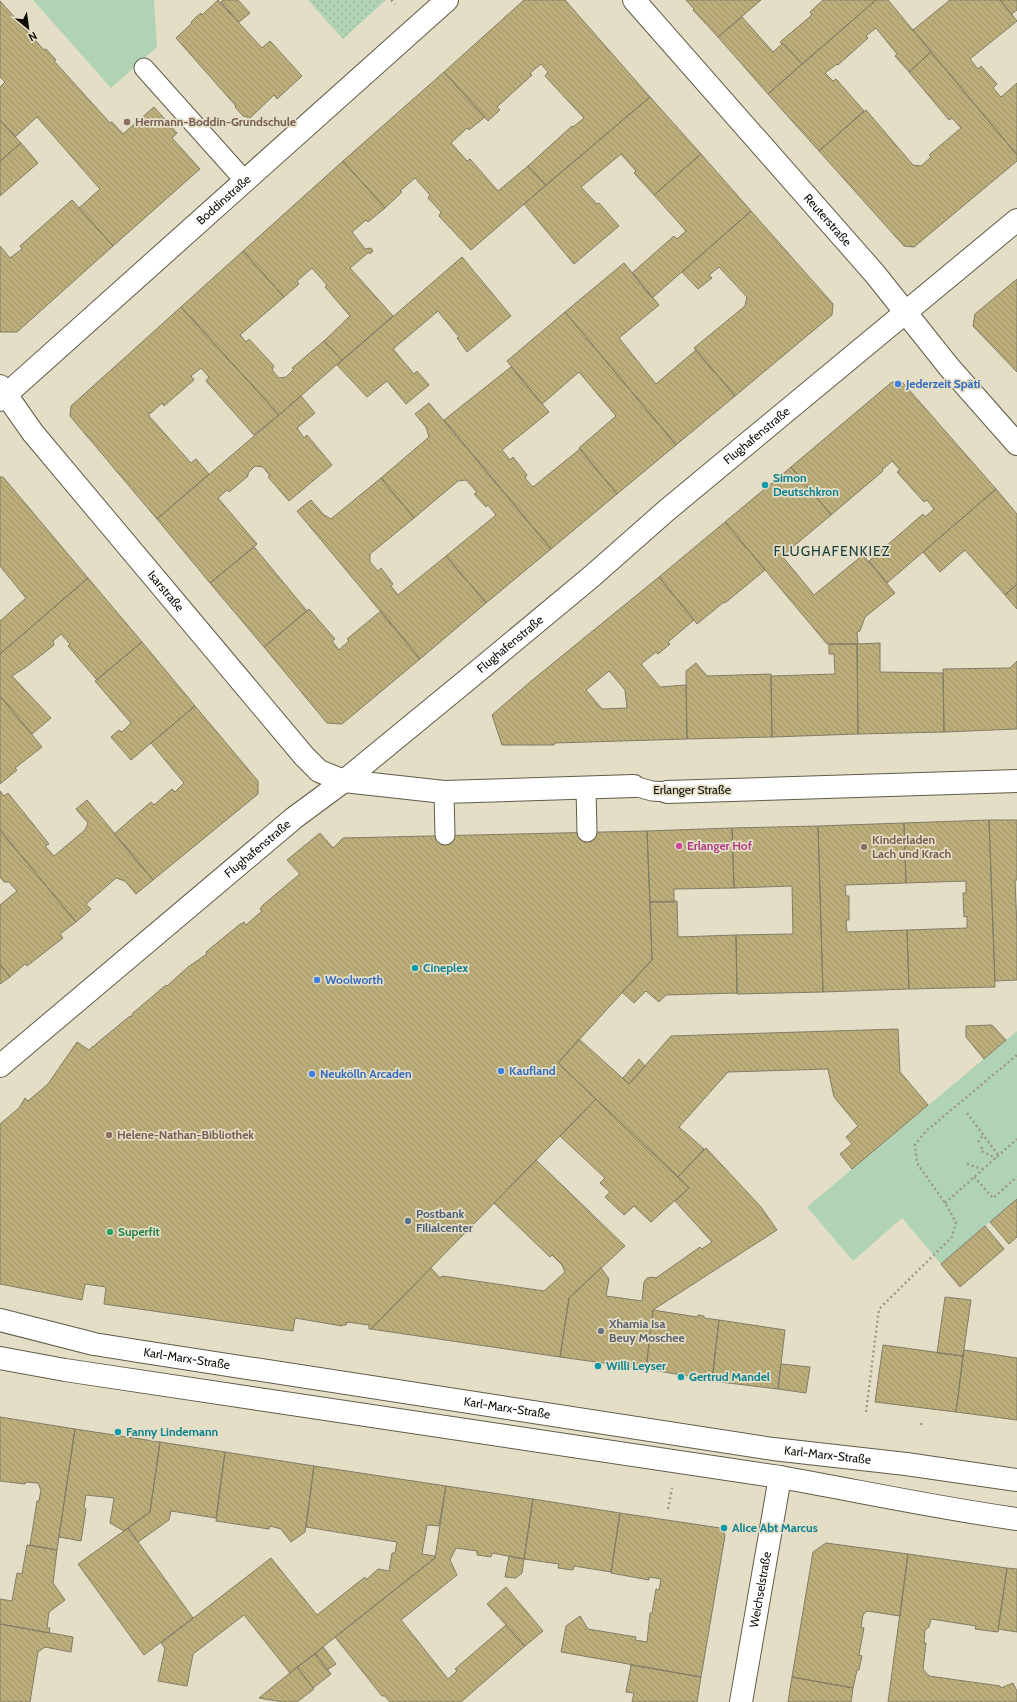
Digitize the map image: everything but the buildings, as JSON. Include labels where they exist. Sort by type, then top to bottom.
[{"type":"street","name":"Boddinstraße","points":[[2,394],[447,0]]},
{"type":"street","name":"Reuterstraße","points":[[634,0],[875,274],[949,367],[1017,444]]},
{"type":"street","name":"Flughafenstraße","points":[[0,1066],[294,818],[344,781],[562,602],[667,510],[1017,220]]},
{"type":"street","name":"Isarstraße","points":[[2,394],[304,756],[319,771],[344,781]]},
{"type":"street","name":"Erlanger Straße","points":[[344,781],[444,792],[634,786]]},
{"type":"street","name":"Erlanger Straße","points":[[667,792],[1017,782]]},
{"type":"street","name":"Karl-Marx-Straße","points":[[0,1320],[94,1344],[144,1352],[784,1450],[906,1464],[1017,1480]]},
{"type":"street","points":[[0,1358],[65,1370],[780,1477],[936,1507],[1017,1519]]},
{"type":"street","name":"Weichselstraße","points":[[742,1702],[784,1450]]},
{"type":"lane","points":[[144,68],[245,180]]},
{"type":"lane","name":"Erlanger Straße","points":[[634,786],[652,791],[667,792]]},
{"type":"lane","points":[[586,788],[586,832]]},
{"type":"lane","points":[[444,792],[445,835]]},
{"type":"path","points":[[391,0],[395,4]]},
{"type":"path","points":[[866,1412],[879,1309],[952,1237],[956,1222],[945,1203],[917,1163],[915,1145],[926,1131],[1017,1055]]},
{"type":"path","points":[[967,1113],[997,1157]]},
{"type":"path","points":[[978,1142],[983,1135]]},
{"type":"path","points":[[945,1203],[1016,1141]]},
{"type":"path","points":[[982,1147],[981,1151],[984,1153],[997,1157]]},
{"type":"path","points":[[967,1164],[982,1170]]},
{"type":"path","points":[[974,1177],[993,1198],[1017,1177]]},
{"type":"path","points":[[921,1420],[921,1425]]},
{"type":"path","points":[[668,1509],[672,1484]]},
{"type":"green space","points":[[33,0],[154,0],[157,47],[111,88]]},
{"type":"green space","points":[[308,0],[386,0],[343,39]]},
{"type":"green space","points":[[1017,1031],[1017,1199],[941,1264],[902,1218],[853,1261],[807,1207]]},
{"type":"place","name":"Hermann-Boddin-Grundschule","points":[[127,122]]},
{"type":"place","name":"Jederzeit Späti","points":[[898,384]]},
{"type":"place","name":"Simon Deutschkron","points":[[765,485]]},
{"type":"place","name":"Erlanger Hof","points":[[679,846]]},
{"type":"place","name":"Kinderladen Lach und Krach","points":[[864,847]]},
{"type":"place","name":"Cineplex","points":[[415,968]]},
{"type":"place","name":"Woolworth","points":[[317,980]]},
{"type":"place","name":"Kaufland","points":[[501,1071]]},
{"type":"place","name":"Neukölln Arcaden","points":[[312,1074]]},
{"type":"place","name":"Helene-Nathan-Bibliothek","points":[[109,1135]]},
{"type":"place","name":"Postbank Filialcenter","points":[[408,1221]]},
{"type":"place","name":"Superfit","points":[[110,1232]]},
{"type":"place","name":"Xhamia Isa Beuy Moschee","points":[[601,1331]]},
{"type":"place","name":"Willi Leyser","points":[[598,1366]]},
{"type":"place","name":"Gertrud Mandel","points":[[681,1377]]},
{"type":"place","name":"Fanny Lindemann","points":[[118,1432]]},
{"type":"place","name":"Alice Abt Marcus","points":[[724,1528]]},
{"type":"district","name":"FLUGHAFENKIEZ","points":[[832,551]]}]
